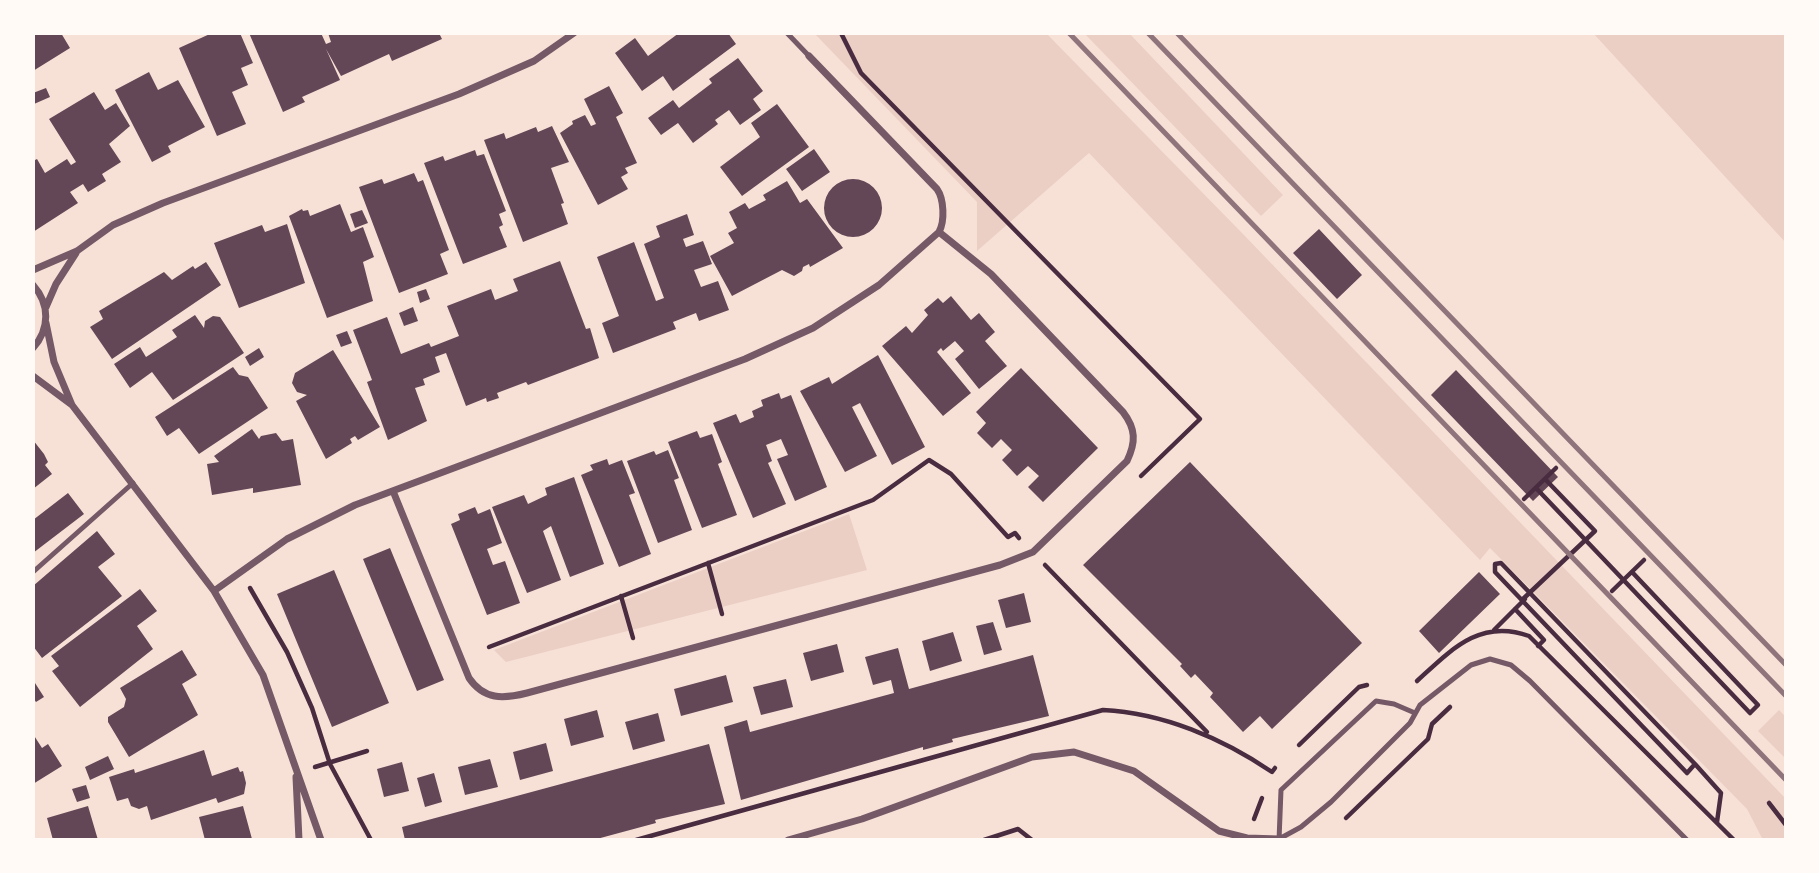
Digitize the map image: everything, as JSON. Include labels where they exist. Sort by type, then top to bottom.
[{"type":"street","points":[[33,270],[77,251],[113,225],[163,203],[459,94],[534,61],[575,33]]},
{"type":"street","points":[[214,591],[287,539],[355,505],[745,359],[813,328],[879,285],[939,232],[942,225],[942,196],[937,189],[809,55]]},
{"type":"street","points":[[393,491],[469,678],[478,690],[499,698],[1000,565],[1033,552],[1127,461],[1133,447],[1134,432],[1123,412],[991,274],[939,232]]},
{"type":"street","points":[[77,251],[55,284],[46,308],[46,323],[54,362],[72,405],[214,591],[263,675],[321,840]]},
{"type":"street","points":[[33,285],[46,308]]},
{"type":"street","points":[[33,348],[46,323]]},
{"type":"street","points":[[33,376],[72,405]]},
{"type":"street","points":[[788,840],[862,819],[1032,757],[1074,752],[1134,771],[1219,831],[1247,838],[1279,840]]},
{"type":"street","points":[[296,770],[299,840]]},
{"type":"lane","points":[[787,33],[809,55]]},
{"type":"lane","points":[[33,572],[133,483]]},
{"type":"lane","points":[[1279,840],[1311,819],[1384,750],[1410,723],[1420,705],[1471,665],[1490,659],[1511,665],[1563,712],[1687,840]]},
{"type":"lane","points":[[1279,840],[1281,790],[1366,709],[1376,701],[1394,704],[1415,713]]},
{"type":"path","points":[[489,647],[873,500],[929,460],[951,474],[1008,537],[1015,533],[1024,543]]},
{"type":"path","points":[[1524,499],[1556,468]]},
{"type":"path","points":[[1522,600],[1595,531],[1545,479]]},
{"type":"path","points":[[1536,488],[1750,713],[1758,705],[1632,572]]},
{"type":"path","points":[[1612,591],[1644,560]]},
{"type":"path","points":[[708,563],[722,614]]},
{"type":"path","points":[[1695,764],[1687,772],[1495,572],[1495,564],[1503,565],[1695,764],[1721,793],[1717,822]]},
{"type":"path","points":[[1048,567],[1207,733]]},
{"type":"path","points":[[250,588],[287,652],[312,708],[330,764],[371,840]]},
{"type":"path","points":[[1493,630],[1531,594]]},
{"type":"path","points":[[621,596],[633,638]]},
{"type":"path","points":[[1515,609],[1545,640],[1538,646]]},
{"type":"path","points":[[312,768],[367,751]]},
{"type":"path","points":[[1268,783],[1272,772]]},
{"type":"path","points":[[1247,838],[1264,794]]},
{"type":"path","points":[[1769,803],[1786,825]]},
{"type":"path","points":[[984,840],[1018,829],[1032,840]]},
{"type":"shaded area","points":[[814,33],[1046,33],[1786,799],[1786,840],[1763,840],[1747,809],[1490,548],[1480,560],[1089,153],[977,251],[977,202]]},
{"type":"shaded area","points":[[1084,33],[1129,33],[1283,195],[1261,216]]},
{"type":"shaded area","points":[[1593,33],[1786,33],[1786,243]]},
{"type":"shaded area","points":[[849,514],[867,570],[506,662],[494,650]]},
{"type":"shaded area","points":[[1779,710],[1786,717],[1786,759],[1758,731]]},
{"type":"building","points":[[33,33],[61,33],[70,48],[33,71]]},
{"type":"building","points":[[212,33],[240,33],[253,63],[241,68],[248,85],[232,92],[246,124],[217,136],[179,48]]},
{"type":"building","points":[[249,33],[321,33],[326,44],[331,42],[328,33],[439,33],[442,39],[392,61],[389,54],[341,76],[326,49],[340,80],[302,97],[305,102],[283,112]]},
{"type":"building","points":[[679,33],[728,33],[736,44],[673,91],[663,76],[642,91],[615,53],[635,38],[648,56]]},
{"type":"building","points":[[738,58],[763,91],[753,99],[761,110],[740,125],[729,110],[715,120],[718,124],[693,143],[678,123],[661,135],[648,118],[673,100],[679,108],[712,83],[709,79]]},
{"type":"building","points":[[149,72],[158,90],[178,80],[205,127],[168,146],[171,152],[152,162],[115,90]]},
{"type":"building","points":[[609,86],[623,113],[616,117],[637,163],[625,168],[628,173],[621,177],[628,189],[598,205],[560,133],[573,124],[572,121],[585,115],[591,126],[596,124],[584,99]]},
{"type":"building","points":[[46,88],[50,97],[34,104],[33,93]]},
{"type":"building","points":[[94,92],[105,110],[116,103],[130,126],[109,144],[121,162],[102,174],[106,181],[88,192],[83,184],[70,192],[78,203],[33,232],[33,161],[37,159],[45,173],[67,159],[71,165],[76,162],[49,119]]},
{"type":"building","points":[[777,104],[809,147],[742,196],[720,167],[760,137],[751,123]]},
{"type":"building","points":[[552,126],[569,162],[551,168],[564,203],[561,204],[568,224],[523,242],[484,140],[504,133],[506,139],[536,127],[538,132]]},
{"type":"building","points":[[814,149],[830,172],[802,191],[786,169]]},
{"type":"building","points":[[475,150],[477,156],[484,154],[506,211],[499,214],[503,225],[499,227],[507,247],[463,264],[424,163],[443,156],[445,161]]},
{"type":"building","points":[[414,173],[418,182],[423,180],[449,250],[440,254],[448,274],[399,293],[359,187],[382,179],[384,184]]},
{"type":"building","points":[[847,179],[859,179],[874,187],[882,202],[882,214],[874,229],[859,237],[847,237],[832,229],[824,214],[824,202],[832,187]]},
{"type":"building","points":[[787,181],[800,203],[807,199],[843,248],[810,267],[809,264],[803,267],[802,271],[794,276],[782,270],[732,296],[710,256],[734,243],[728,233],[737,228],[729,212],[745,203],[749,209],[766,200],[763,195]]},
{"type":"building","points":[[340,204],[351,232],[363,227],[374,257],[363,262],[373,301],[327,318],[289,216],[302,209],[308,210],[310,216]]},
{"type":"building","points":[[362,210],[368,223],[355,228],[350,214]]},
{"type":"building","points":[[687,214],[694,235],[683,239],[686,247],[703,241],[712,264],[694,270],[701,287],[718,281],[729,310],[699,321],[696,313],[673,322],[676,329],[613,353],[602,323],[619,316],[597,257],[634,242],[656,301],[664,298],[644,244],[660,237],[656,226]]},
{"type":"building","points":[[287,224],[305,283],[239,308],[214,243],[262,225],[265,232]]},
{"type":"building","points":[[1319,229],[1362,275],[1337,299],[1293,253]]},
{"type":"building","points":[[560,261],[586,329],[590,328],[599,358],[528,385],[526,382],[497,393],[499,398],[487,402],[486,398],[466,406],[446,353],[435,357],[440,372],[423,379],[425,385],[415,388],[427,421],[388,440],[367,382],[372,380],[353,330],[387,317],[401,354],[429,343],[431,347],[459,336],[447,306],[491,289],[495,300],[518,291],[513,279]]},
{"type":"building","points":[[206,262],[221,285],[112,359],[90,327],[103,319],[99,311],[164,272],[172,280],[193,266],[195,269]]},
{"type":"building","points":[[426,289],[430,299],[420,303],[417,292]]},
{"type":"building","points":[[951,296],[971,320],[979,313],[995,332],[985,341],[1007,366],[979,389],[955,359],[964,351],[955,341],[943,351],[941,348],[937,352],[971,393],[943,416],[882,346],[906,326],[912,333],[928,315],[924,310],[938,298],[943,303]]},
{"type":"building","points":[[413,307],[418,321],[404,326],[399,313]]},
{"type":"building","points":[[195,315],[204,328],[205,321],[213,316],[220,317],[244,353],[173,400],[152,372],[130,388],[114,364],[140,347],[146,357],[177,337],[172,330]]},
{"type":"building","points":[[347,331],[352,343],[341,347],[336,335]]},
{"type":"building","points":[[259,348],[264,357],[250,366],[245,357]]},
{"type":"building","points":[[333,350],[380,427],[358,440],[355,436],[350,439],[352,443],[326,459],[296,401],[307,395],[297,392],[292,383],[295,373]]},
{"type":"building","points":[[878,355],[925,447],[892,465],[860,403],[852,407],[877,456],[845,472],[800,391],[829,377],[832,384]]},
{"type":"building","points":[[233,367],[239,375],[248,377],[268,408],[199,454],[179,428],[167,436],[155,417]]},
{"type":"building","points":[[1021,368],[1098,448],[1043,502],[1028,487],[1039,476],[1028,466],[1017,476],[1002,460],[1012,450],[1001,439],[992,448],[977,433],[986,423],[976,412]]},
{"type":"building","points":[[1456,370],[1558,477],[1533,501],[1431,395]]},
{"type":"building","points":[[779,393],[781,399],[791,395],[827,487],[795,501],[777,459],[788,455],[781,439],[766,445],[772,461],[768,463],[786,504],[753,518],[713,423],[736,414],[740,423],[754,417],[752,411],[763,406],[761,400]]},
{"type":"building","points":[[252,429],[259,439],[261,436],[276,433],[282,441],[293,439],[301,485],[253,493],[253,488],[212,495],[207,464],[219,462],[214,456]]},
{"type":"building","points":[[697,431],[700,438],[712,434],[722,462],[718,464],[737,515],[702,528],[668,442]]},
{"type":"building","points":[[33,440],[44,454],[48,462],[45,465],[52,474],[33,489]]},
{"type":"building","points":[[668,450],[679,478],[674,480],[692,530],[658,543],[627,461],[654,451],[656,455]]},
{"type":"building","points":[[607,459],[609,465],[622,460],[635,493],[629,495],[651,554],[619,567],[581,475],[593,470],[590,465]]},
{"type":"building","points":[[1190,462],[1362,643],[1272,729],[1260,716],[1243,732],[1210,697],[1213,693],[1195,674],[1191,678],[1180,666],[1182,664],[1083,565]]},
{"type":"building","points":[[574,477],[604,564],[570,577],[551,526],[543,531],[561,580],[527,593],[492,507],[524,495],[528,504],[547,495],[545,488]]},
{"type":"building","points":[[68,493],[84,514],[33,553],[33,520]]},
{"type":"building","points":[[475,507],[478,514],[490,509],[502,543],[487,549],[493,565],[505,561],[520,603],[487,615],[451,524],[460,520],[458,514]]},
{"type":"building","points":[[97,531],[115,554],[98,567],[122,596],[42,658],[33,646],[33,586]]},
{"type":"building","points":[[390,548],[444,680],[417,691],[363,559]]},
{"type":"building","points":[[334,570],[389,703],[332,727],[277,594]]},
{"type":"building","points":[[1479,572],[1500,594],[1439,653],[1419,631]]},
{"type":"building","points":[[140,589],[157,611],[137,626],[153,649],[80,707],[52,671],[59,666],[51,656]]},
{"type":"building","points":[[1024,593],[1031,622],[1006,628],[998,600]]},
{"type":"building","points":[[993,622],[1002,650],[984,655],[976,626]]},
{"type":"building","points":[[953,632],[962,661],[930,671],[922,641]]},
{"type":"building","points":[[837,644],[844,672],[811,681],[803,653]]},
{"type":"building","points":[[898,648],[909,689],[1033,655],[1049,716],[952,739],[953,742],[923,750],[923,747],[741,800],[724,727],[747,720],[750,732],[894,693],[891,680],[873,685],[865,657]]},
{"type":"building","points":[[182,650],[197,675],[182,684],[198,715],[129,757],[108,722],[108,717],[124,707],[126,699],[120,688]]},
{"type":"building","points":[[726,675],[733,702],[681,716],[674,689]]},
{"type":"building","points":[[786,679],[793,707],[761,715],[753,687]]},
{"type":"building","points":[[35,683],[44,697],[36,702],[33,698]]},
{"type":"building","points":[[597,710],[604,737],[571,746],[564,719]]},
{"type":"building","points":[[658,713],[665,741],[633,750],[625,722]]},
{"type":"building","points":[[33,734],[42,748],[48,744],[62,766],[33,784]]},
{"type":"building","points":[[546,743],[553,771],[520,780],[513,752]]},
{"type":"building","points":[[709,744],[725,804],[655,820],[656,823],[593,840],[405,840],[402,827]]},
{"type":"building","points":[[204,750],[212,776],[238,767],[240,772],[243,771],[246,783],[244,794],[218,803],[216,798],[151,820],[147,806],[139,809],[131,806],[128,798],[117,801],[109,777],[134,769],[135,773]]},
{"type":"building","points":[[108,756],[114,769],[90,780],[85,767]]},
{"type":"building","points":[[490,759],[498,787],[465,795],[458,767]]},
{"type":"building","points":[[402,762],[409,791],[384,797],[377,769]]},
{"type":"building","points":[[434,773],[442,802],[425,807],[417,778]]},
{"type":"building","points":[[86,785],[90,798],[77,802],[72,789]]},
{"type":"building","points":[[88,806],[98,840],[53,840],[47,818]]},
{"type":"building","points":[[243,806],[252,839],[205,840],[199,817]]},
{"type":"railway","points":[[1069,33],[1786,780]]},
{"type":"railway","points":[[1148,33],[1786,696]]},
{"type":"railway","points":[[1177,33],[1786,665]]}]
